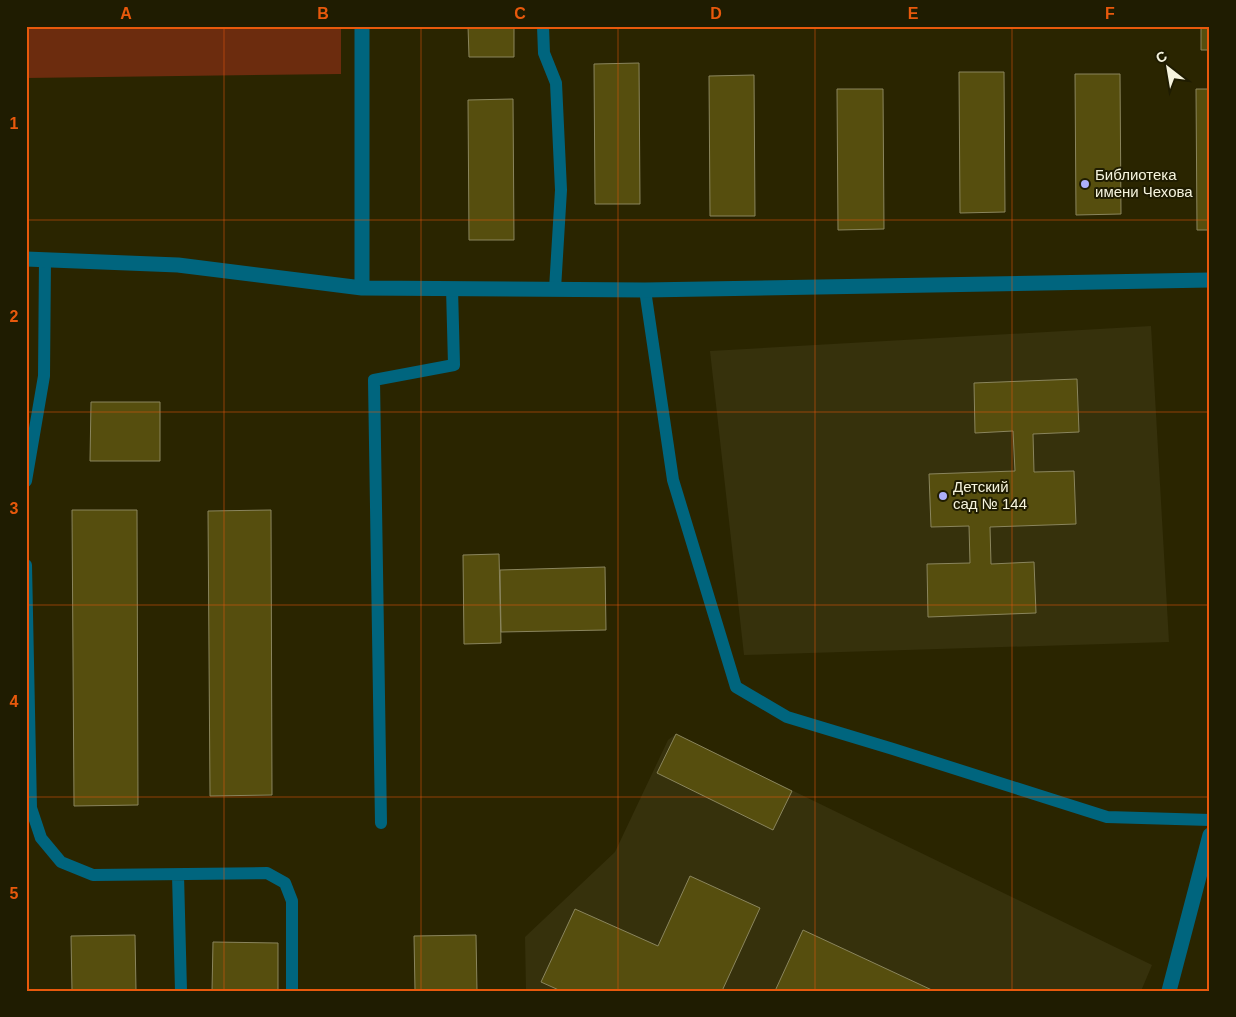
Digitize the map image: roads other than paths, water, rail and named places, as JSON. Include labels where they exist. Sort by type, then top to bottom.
[{"type":"street","points":[[362,26],[362,288]]},
{"type":"street","points":[[26,260],[44,259],[178,265],[362,288],[645,290],[1210,280]]},
{"type":"street","points":[[1169,991],[1210,836]]},
{"type":"lane","points":[[543,26],[544,53],[556,83],[561,190],[555,289]]},
{"type":"lane","points":[[26,481],[44,376],[44,259]]},
{"type":"lane","points":[[381,823],[374,380],[454,365],[452,288]]},
{"type":"lane","points":[[645,290],[673,480],[736,686],[786,717],[893,748],[1107,817],[1210,820]]},
{"type":"lane","points":[[26,565],[31,808],[41,838],[61,862],[93,875],[267,873],[285,883],[292,901],[292,991]]},
{"type":"lane","points":[[178,875],[181,991]]},
{"type":"place","name":"Библиотека имени Чехова","points":[[1085,184]]},
{"type":"place","name":"Детский сад № 144","points":[[943,496]]}]
